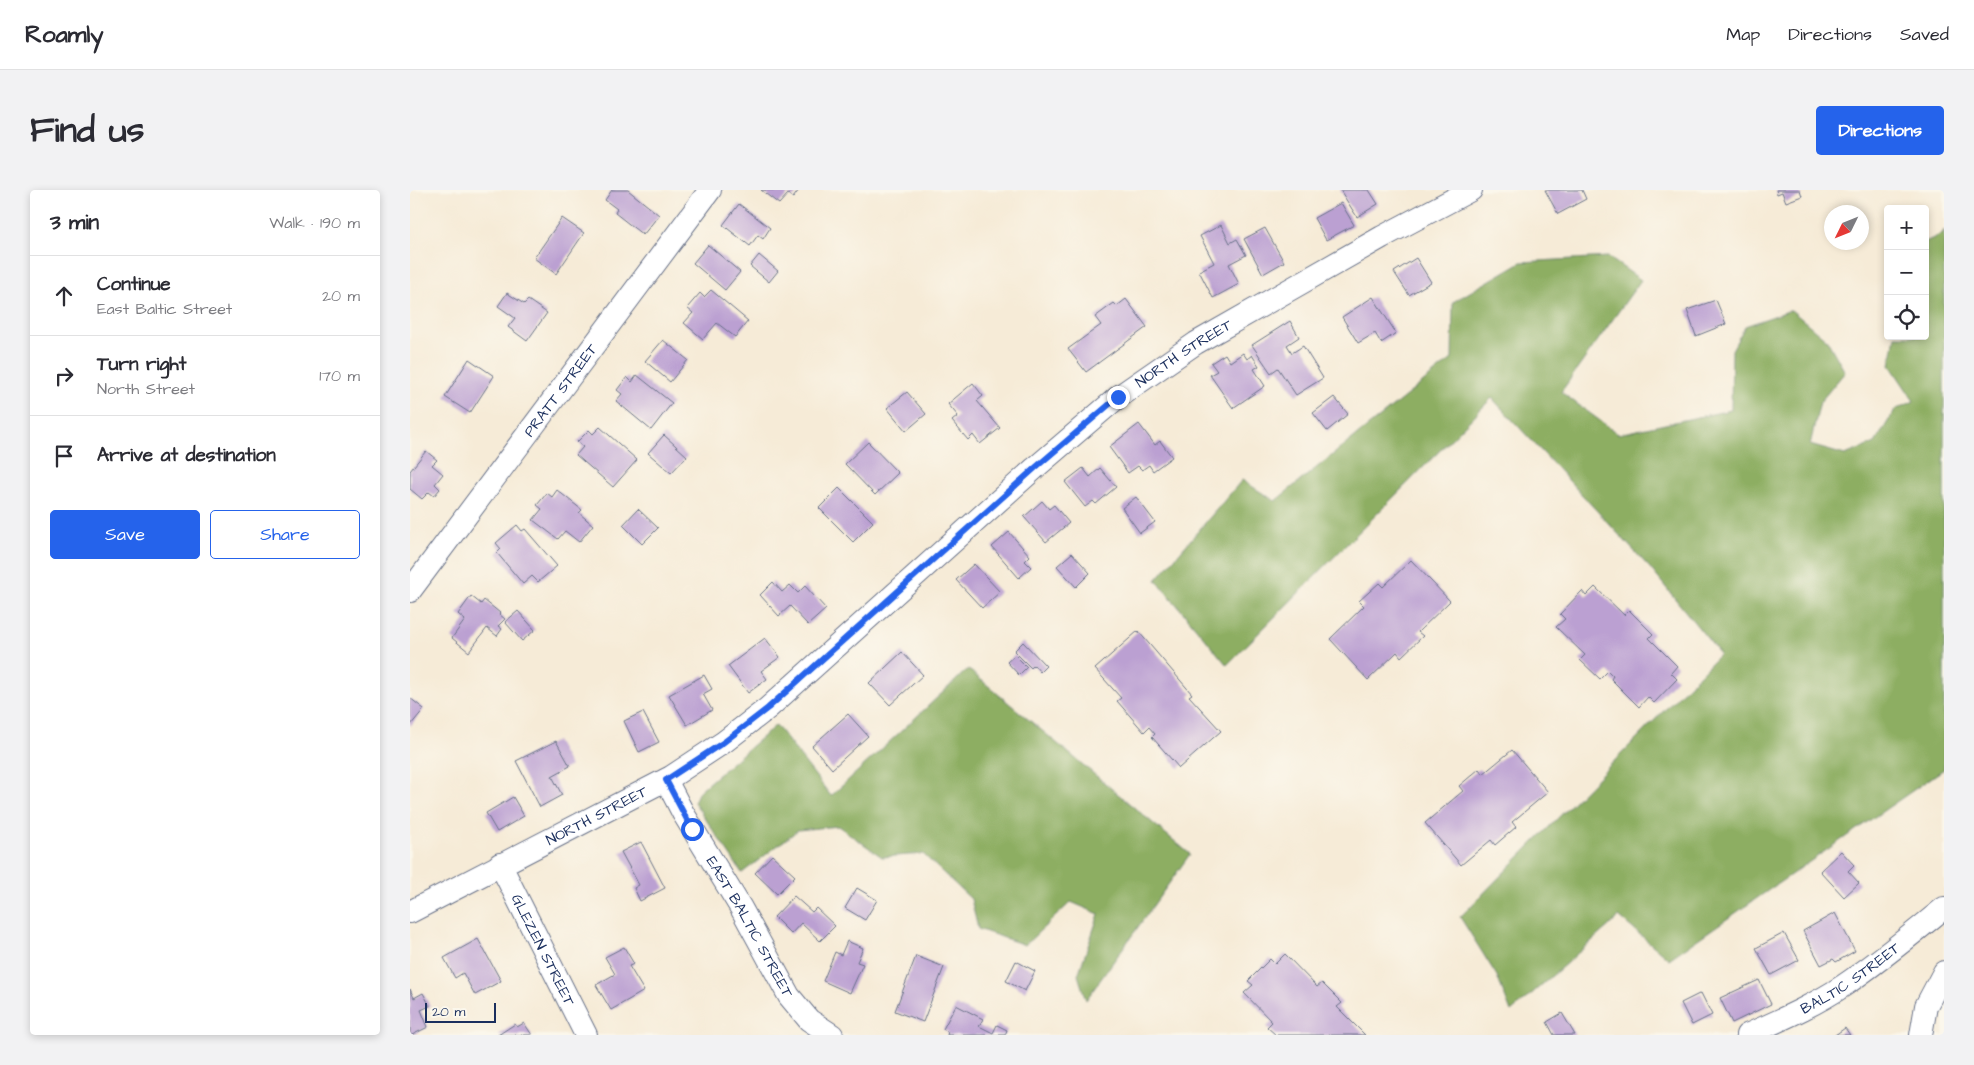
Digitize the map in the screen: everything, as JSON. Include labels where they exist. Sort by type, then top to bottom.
[{"type":"street","name":"PRATT STREET","points":[[410,591],[710,190]]},
{"type":"street","name":"NORTH STREET","points":[[410,912],[666,780],[724,742],[768,708],[1028,474],[1118,397],[1196,343],[1382,237],[1471,190]]},
{"type":"street","name":"EAST BALTIC STREET","points":[[666,780],[683,814],[740,908],[789,996],[809,1020],[832,1035]]},
{"type":"street","name":"GLEZEN STREET","points":[[500,864],[586,1035]]},
{"type":"street","name":"BALTIC STREET","points":[[1747,1035],[1799,1011],[1842,987],[1881,960],[1944,908]]},
{"type":"street","points":[[1921,1035],[1926,1006],[1944,972]]},
{"type":"green space","points":[[1944,230],[1944,769],[1669,959],[1619,917],[1511,1012],[1497,976],[1460,917],[1720,654],[1650,568],[1492,398],[1227,665],[1156,580],[1242,480],[1275,501],[1452,359],[1453,302],[1521,262],[1608,257],[1641,280],[1561,392],[1618,434],[1731,410],[1732,350],[1745,326],[1791,310],[1827,340],[1845,372],[1820,402],[1810,445],[1845,455],[1875,443],[1895,410],[1914,401],[1890,365],[1894,340],[1929,340],[1929,240],[1942,234]]},
{"type":"green space","points":[[968,669],[1190,854],[1086,1000],[1078,975],[1099,914],[1071,902],[1025,945],[978,929],[971,899],[923,854],[882,857],[838,826],[798,830],[742,873],[694,802],[699,791],[776,725],[831,796]]},
{"type":"building","points":[[612,190],[628,190],[659,215],[643,235],[615,213],[617,209],[605,200]]},
{"type":"building","points":[[761,190],[799,190],[793,198],[788,194],[779,204]]},
{"type":"building","points":[[1340,190],[1369,190],[1378,204],[1357,217]]},
{"type":"building","points":[[1545,190],[1582,190],[1586,199],[1558,214]]},
{"type":"building","points":[[1776,190],[1800,190],[1802,196],[1786,202],[1782,192],[1777,194]]},
{"type":"building","points":[[1341,203],[1354,225],[1326,240],[1314,218]]},
{"type":"building","points":[[739,204],[770,228],[763,239],[758,235],[750,246],[723,225]]},
{"type":"building","points":[[562,218],[584,233],[556,274],[534,258]]},
{"type":"building","points":[[1221,225],[1230,243],[1237,239],[1246,255],[1229,264],[1239,284],[1213,298],[1199,271],[1214,263],[1200,236]]},
{"type":"building","points":[[1265,228],[1284,262],[1263,274],[1244,239]]},
{"type":"building","points":[[708,245],[740,272],[725,290],[693,263]]},
{"type":"building","points":[[759,255],[778,271],[769,282],[750,266]]},
{"type":"building","points":[[1416,258],[1431,282],[1409,295],[1394,272]]},
{"type":"building","points":[[711,290],[748,321],[735,337],[717,323],[703,339],[684,323],[693,313],[687,308],[700,293],[704,297]]},
{"type":"building","points":[[507,293],[524,304],[528,300],[547,313],[527,341],[508,327],[515,318],[498,306]]},
{"type":"building","points":[[1373,297],[1396,333],[1381,343],[1375,333],[1358,343],[1342,317]]},
{"type":"building","points":[[1126,299],[1147,327],[1086,372],[1068,349],[1101,325],[1095,317],[1114,303],[1117,306]]},
{"type":"building","points":[[1716,300],[1726,324],[1696,336],[1687,310]]},
{"type":"building","points":[[1290,321],[1299,337],[1287,345],[1292,353],[1303,346],[1323,378],[1296,395],[1278,368],[1271,373],[1252,345]]},
{"type":"building","points":[[663,340],[688,360],[670,382],[645,361]]},
{"type":"building","points":[[1243,353],[1247,359],[1252,355],[1259,366],[1254,369],[1265,386],[1233,408],[1210,375],[1217,371],[1211,363],[1225,354],[1230,362]]},
{"type":"building","points":[[469,359],[494,376],[470,413],[445,397]]},
{"type":"building","points":[[637,375],[672,403],[651,430],[616,401],[622,394],[617,390],[627,377],[632,382]]},
{"type":"building","points":[[973,383],[983,396],[977,401],[1000,428],[980,444],[973,435],[968,440],[952,421],[958,416],[948,404]]},
{"type":"building","points":[[907,392],[926,414],[906,431],[887,408]]},
{"type":"building","points":[[1334,397],[1348,414],[1327,431],[1313,413]]},
{"type":"building","points":[[1139,424],[1155,445],[1160,441],[1172,457],[1153,471],[1149,465],[1142,470],[1138,466],[1128,473],[1109,447]]},
{"type":"building","points":[[600,427],[637,460],[613,487],[576,455],[583,447],[577,442],[589,430],[593,434]]},
{"type":"building","points":[[664,435],[687,456],[671,473],[648,453]]},
{"type":"building","points":[[868,442],[898,473],[875,495],[845,464]]},
{"type":"building","points":[[426,451],[437,460],[432,465],[443,474],[435,484],[440,489],[434,496],[429,492],[422,499],[410,489],[410,471]]},
{"type":"building","points":[[1083,468],[1090,477],[1100,468],[1116,487],[1096,504],[1093,501],[1085,507],[1065,482]]},
{"type":"building","points":[[839,488],[873,522],[853,542],[819,508]]},
{"type":"building","points":[[557,490],[582,510],[579,513],[593,525],[579,542],[565,531],[558,539],[533,520],[542,509],[537,505],[547,493],[552,497]]},
{"type":"building","points":[[1136,497],[1155,522],[1140,533],[1122,508]]},
{"type":"building","points":[[1042,501],[1049,509],[1054,505],[1069,523],[1046,542],[1024,517]]},
{"type":"building","points":[[638,509],[658,528],[642,544],[623,525]]},
{"type":"building","points":[[517,525],[522,531],[525,529],[557,566],[538,582],[532,576],[523,584],[497,553],[501,549],[496,543]]},
{"type":"building","points":[[1009,532],[1030,556],[1025,561],[1031,567],[1019,578],[992,547]]},
{"type":"building","points":[[1072,553],[1090,573],[1076,587],[1057,566]]},
{"type":"building","points":[[1411,560],[1450,601],[1418,632],[1423,636],[1401,657],[1397,652],[1368,680],[1330,639],[1364,606],[1359,601],[1379,583],[1383,587]]},
{"type":"building","points":[[974,564],[1000,592],[982,608],[956,580]]},
{"type":"building","points":[[773,582],[782,592],[790,585],[798,593],[805,586],[826,609],[808,625],[790,606],[779,616],[760,595]]},
{"type":"building","points":[[1595,587],[1624,615],[1629,610],[1653,634],[1649,638],[1677,666],[1671,673],[1677,679],[1654,703],[1648,697],[1639,707],[1611,679],[1613,676],[1608,671],[1600,679],[1580,660],[1585,655],[1556,627],[1565,619],[1560,614],[1582,591],[1586,596]]},
{"type":"building","points":[[471,596],[481,604],[484,600],[505,619],[498,626],[502,629],[497,636],[487,628],[469,652],[452,638],[465,620],[458,614]]},
{"type":"building","points":[[518,611],[535,630],[522,641],[505,622]]},
{"type":"building","points":[[1138,631],[1192,694],[1189,696],[1221,731],[1179,768],[1152,737],[1155,734],[1149,727],[1144,732],[1117,701],[1121,698],[1095,669]]},
{"type":"building","points":[[765,638],[780,657],[761,671],[767,679],[748,693],[728,666]]},
{"type":"building","points":[[1023,642],[1046,666],[1040,672],[1034,665],[1031,668],[1014,651]]},
{"type":"building","points":[[902,652],[923,675],[890,705],[869,683]]},
{"type":"building","points":[[1015,655],[1027,667],[1019,675],[1007,662]]},
{"type":"building","points":[[704,675],[712,689],[703,694],[712,710],[687,725],[669,695]]},
{"type":"building","points":[[410,698],[424,709],[410,726]]},
{"type":"building","points":[[643,712],[659,742],[639,752],[624,721]]},
{"type":"building","points":[[848,714],[868,736],[832,769],[812,746]]},
{"type":"building","points":[[556,741],[570,766],[552,776],[562,795],[540,807],[516,761]]},
{"type":"building","points":[[1512,750],[1548,792],[1512,822],[1516,827],[1495,845],[1491,840],[1461,865],[1425,823],[1463,791],[1459,786],[1479,769],[1483,774]]},
{"type":"building","points":[[513,797],[524,816],[497,832],[486,813]]},
{"type":"building","points":[[641,842],[665,888],[640,901],[634,888],[639,885],[621,852]]},
{"type":"building","points":[[1841,851],[1854,865],[1848,871],[1859,883],[1844,897],[1820,871]]},
{"type":"building","points":[[772,855],[795,876],[777,894],[755,873]]},
{"type":"building","points":[[857,888],[877,900],[865,920],[845,908]]},
{"type":"building","points":[[794,896],[812,912],[816,908],[835,926],[820,941],[801,923],[791,934],[774,917]]},
{"type":"building","points":[[1835,913],[1855,951],[1836,962],[1833,959],[1821,965],[1803,931]]},
{"type":"building","points":[[1784,933],[1799,960],[1771,975],[1756,948]]},
{"type":"building","points":[[478,939],[501,981],[475,995],[463,973],[455,978],[444,958]]},
{"type":"building","points":[[847,941],[863,948],[857,962],[863,964],[850,993],[823,981],[835,952],[841,955]]},
{"type":"building","points":[[624,947],[634,964],[629,966],[644,991],[611,1010],[596,985],[615,974],[605,957]]},
{"type":"building","points":[[1285,954],[1317,987],[1322,983],[1342,1003],[1337,1007],[1365,1035],[1276,1035],[1267,1027],[1272,1022],[1244,993],[1253,985],[1248,981],[1270,959],[1275,964]]},
{"type":"building","points":[[916,956],[944,967],[923,1022],[895,1011]]},
{"type":"building","points":[[1016,961],[1035,971],[1025,991],[1006,981]]},
{"type":"building","points":[[1759,980],[1771,1004],[1732,1023],[1720,998]]},
{"type":"building","points":[[410,989],[414,998],[423,993],[430,1006],[421,1010],[428,1027],[412,1035],[410,1035]]},
{"type":"building","points":[[1701,993],[1712,1015],[1692,1025],[1681,1003]]},
{"type":"building","points":[[956,1005],[983,1019],[979,1026],[993,1033],[997,1025],[1007,1030],[1005,1035],[947,1035],[948,1032],[943,1029]]},
{"type":"building","points":[[1562,1013],[1575,1035],[1554,1035],[1547,1022]]},
{"type":"building","points":[[524,1023],[532,1035],[498,1035],[515,1024],[517,1027]]},
{"type":"building","points":[[1845,1028],[1850,1035],[1835,1035]]},
{"type":"route","points":[[692,829],[666,780],[724,742],[768,708],[1035,468],[1118,397]]}]
